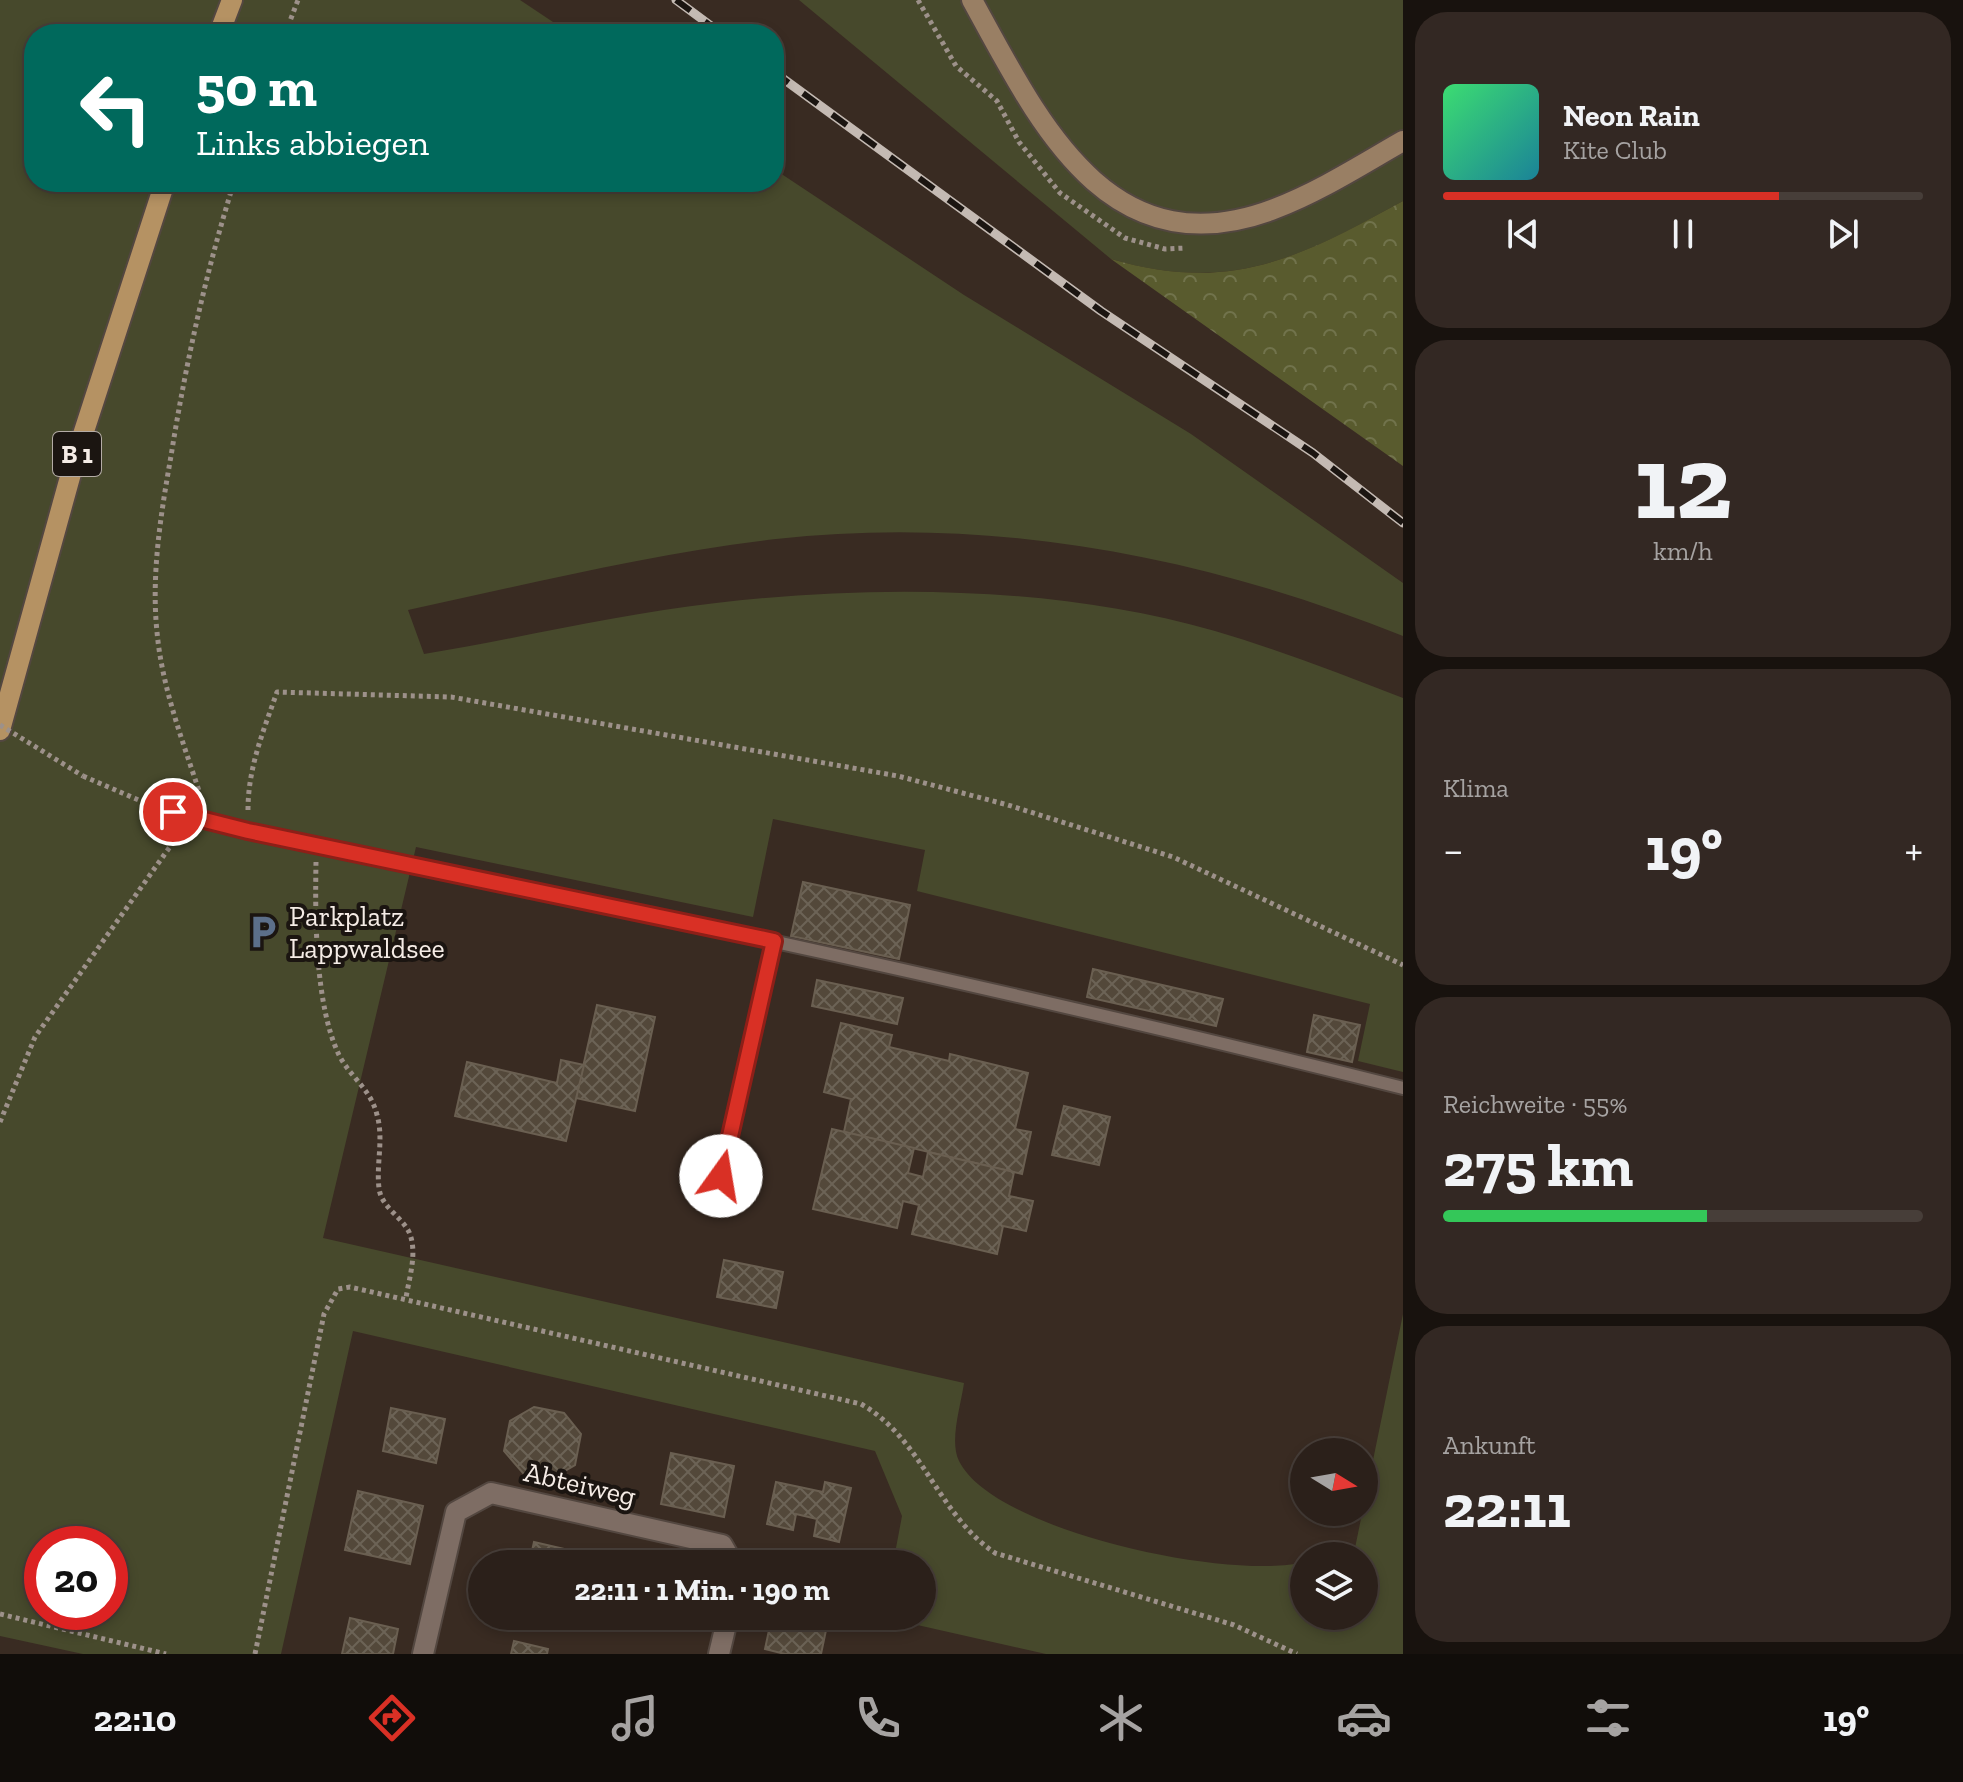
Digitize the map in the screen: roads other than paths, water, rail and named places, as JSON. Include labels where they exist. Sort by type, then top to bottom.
[{"type":"main road","points":[[223,24],[232,0]]},
{"type":"main road","points":[[972,0],[1013,75],[1071,162],[1125,205],[1161,219],[1195,223],[1235,221],[1275,209],[1403,141]]},
{"type":"main road","name":"B 1","points":[[0,728],[75,459],[162,192]]},
{"type":"street","name":"Abteiweg","points":[[423,1654],[456,1512],[491,1493],[722,1545],[725,1550]]},
{"type":"street","points":[[719,1654],[725,1630]]},
{"type":"lane","points":[[173,812],[248,831],[774,941],[1247,1048],[1403,1088]]},
{"type":"lane","points":[[721,1176],[774,941]]},
{"type":"railway","points":[[676,0],[708,24]]},
{"type":"railway","points":[[784,79],[1101,311],[1313,453],[1403,523]]},
{"type":"place","name":"Parkplatz Lappwaldsee","points":[[263,932]]}]
